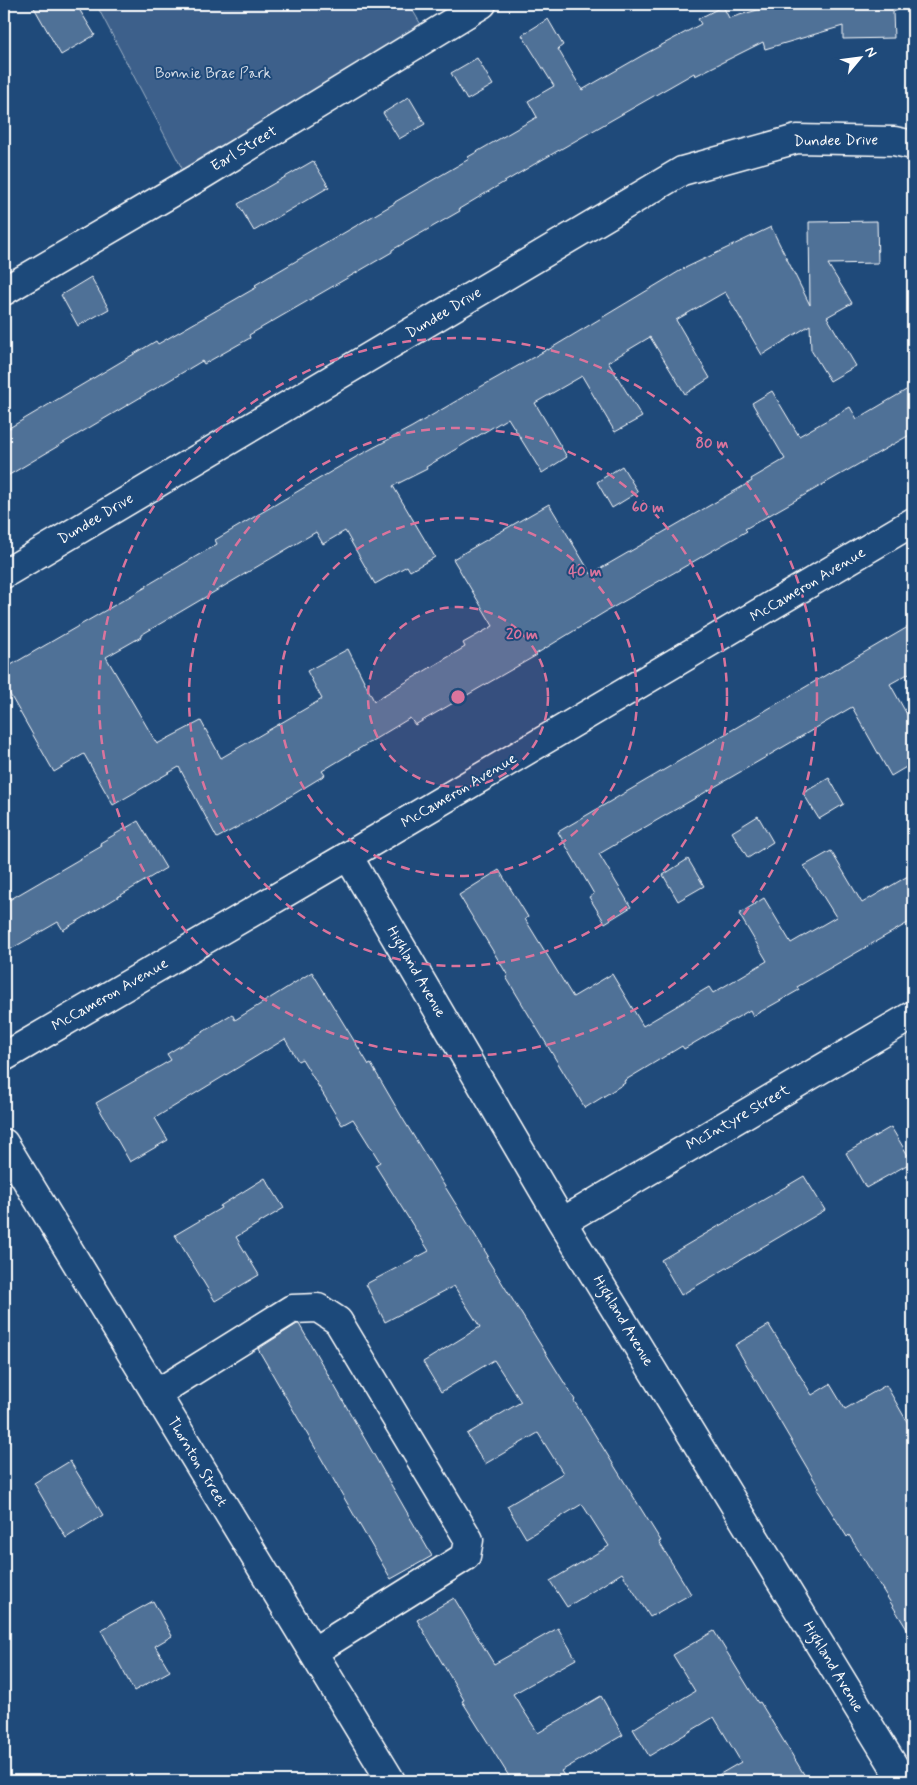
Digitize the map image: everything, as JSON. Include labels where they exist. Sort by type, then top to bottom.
[{"type":"street","name":"Earl Street","points":[[4,290],[197,178],[482,4]]},
{"type":"street","name":"Dundee Drive","points":[[4,574],[682,172],[797,139],[894,140],[913,145]]},
{"type":"street","name":"McCameron Avenue","points":[[4,1057],[913,522]]},
{"type":"street","name":"Highland Avenue","points":[[348,856],[562,1222],[903,1781]]},
{"type":"street","name":"McIntyre Street","points":[[562,1222],[913,1015]]},
{"type":"street","name":"Thornton Street","points":[[4,1143],[391,1781]]},
{"type":"street","points":[[156,1394],[292,1309],[318,1308],[338,1321],[469,1540],[466,1556],[313,1652]]},
{"type":"green space","name":"Bonnie Brae Park","points":[[96,4],[409,4],[423,28],[185,174]]},
{"type":"building","points":[[32,4],[76,4],[95,35],[61,55]]},
{"type":"building","points":[[779,4],[897,4],[898,10],[893,12],[894,38],[843,39],[843,26],[765,49],[763,42],[695,76],[694,73],[459,209],[460,211],[392,250],[392,252],[249,335],[250,338],[204,364],[202,361],[4,478],[4,431],[156,341],[158,344],[257,287],[255,285],[537,117],[528,101],[554,86],[522,35],[548,19],[563,45],[558,49],[582,90],[701,24],[698,19],[723,6],[729,18]]},
{"type":"building","points":[[477,58],[493,85],[467,100],[451,73]]},
{"type":"building","points":[[409,97],[425,124],[399,139],[383,113]]},
{"type":"building","points":[[313,161],[329,187],[254,231],[238,204]]},
{"type":"building","points":[[877,221],[878,263],[828,264],[852,303],[827,317],[856,366],[830,381],[811,350],[810,325],[762,355],[725,292],[676,320],[710,378],[685,394],[650,337],[608,362],[642,417],[615,432],[582,376],[535,403],[567,457],[542,473],[508,418],[426,467],[427,469],[393,486],[435,557],[410,571],[407,566],[375,584],[345,531],[323,544],[316,532],[106,657],[157,744],[201,721],[221,758],[322,699],[307,671],[348,649],[374,701],[465,647],[463,643],[493,626],[453,559],[549,504],[591,574],[752,481],[751,479],[785,459],[752,403],[772,391],[799,436],[850,407],[857,419],[913,386],[913,433],[745,529],[747,531],[605,612],[537,655],[415,725],[410,718],[322,771],[325,775],[253,819],[217,838],[179,767],[113,805],[84,754],[54,772],[4,684],[4,669],[217,544],[215,540],[356,457],[548,350],[683,269],[771,227],[810,305],[809,222]]},
{"type":"building","points":[[91,277],[109,309],[78,326],[61,295]]},
{"type":"building","points":[[622,466],[638,492],[612,508],[597,482]]},
{"type":"building","points":[[913,624],[913,671],[890,684],[913,725],[913,763],[891,776],[852,707],[599,854],[631,907],[605,923],[589,897],[594,894],[558,832]]},
{"type":"building","points":[[829,778],[844,804],[819,819],[803,793]]},
{"type":"building","points":[[758,816],[773,842],[748,858],[732,832]]},
{"type":"building","points":[[138,821],[166,868],[63,930],[58,922],[4,953],[4,903],[102,846],[100,843]]},
{"type":"building","points":[[831,851],[862,903],[913,873],[913,920],[797,987],[799,990],[753,1016],[750,1010],[684,1049],[682,1046],[624,1081],[625,1083],[585,1108],[459,895],[499,870],[528,917],[525,919],[573,997],[612,974],[643,1026],[709,987],[713,993],[767,961],[739,914],[764,898],[791,943],[836,917],[804,866]]},
{"type":"building","points":[[688,859],[704,886],[678,901],[663,875]]},
{"type":"building","points":[[312,972],[369,1065],[371,1064],[488,1256],[486,1257],[661,1541],[659,1542],[691,1594],[650,1617],[622,1573],[567,1607],[550,1581],[609,1546],[582,1504],[526,1538],[507,1506],[563,1473],[538,1433],[485,1464],[467,1434],[521,1402],[494,1360],[441,1392],[423,1362],[480,1327],[454,1286],[385,1322],[366,1284],[429,1251],[375,1165],[380,1162],[353,1119],[342,1125],[302,1059],[298,1061],[285,1039],[155,1118],[168,1140],[130,1162],[96,1103],[171,1060],[167,1054],[232,1014],[235,1020]]},
{"type":"building","points":[[891,1127],[912,1162],[866,1188],[846,1153]]},
{"type":"building","points":[[804,1176],[825,1210],[681,1295],[661,1260]]},
{"type":"building","points":[[265,1178],[284,1208],[236,1237],[259,1275],[215,1301],[175,1235],[221,1208],[220,1206]]},
{"type":"building","points":[[299,1324],[432,1556],[391,1579],[258,1349]]},
{"type":"building","points":[[769,1325],[812,1395],[830,1384],[845,1409],[886,1385],[913,1432],[913,1639],[849,1535],[847,1537],[817,1489],[819,1488],[735,1345]]},
{"type":"building","points":[[70,1461],[103,1515],[66,1538],[34,1483]]},
{"type":"building","points":[[454,1598],[494,1664],[558,1628],[576,1659],[513,1694],[538,1733],[601,1696],[623,1735],[561,1771],[568,1781],[512,1781],[462,1701],[464,1700],[417,1620]]},
{"type":"building","points":[[153,1601],[172,1636],[155,1646],[170,1671],[134,1691],[101,1630]]},
{"type":"building","points":[[714,1631],[808,1781],[708,1781],[741,1762],[714,1717],[649,1756],[633,1729],[695,1691],[673,1655]]}]
